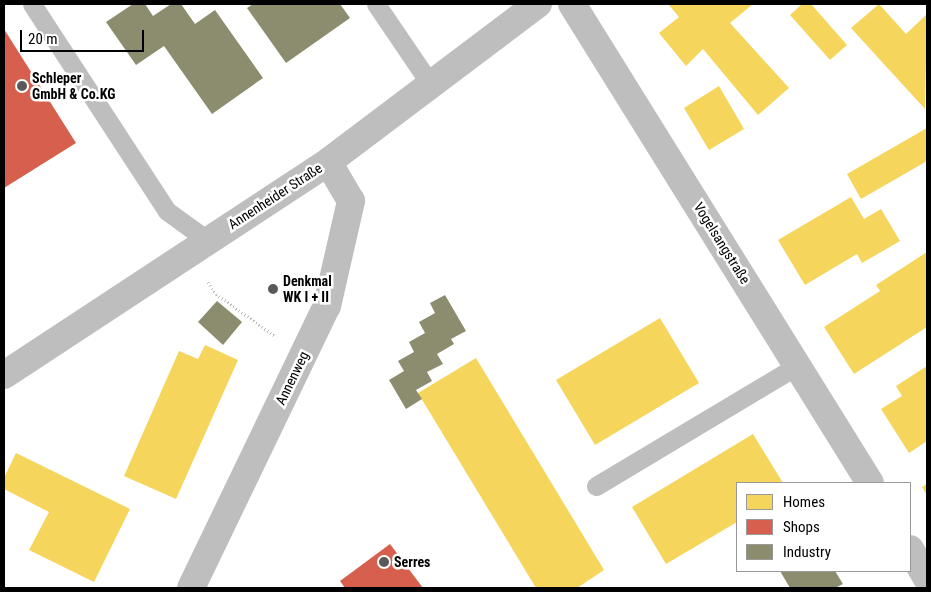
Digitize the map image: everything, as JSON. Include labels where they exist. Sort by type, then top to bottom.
[{"type":"street","name":"Annenheider Straße","points":[[4,375],[328,162],[538,4]]},
{"type":"street","name":"Vogelsangstraße","points":[[572,4],[869,482]]},
{"type":"street","name":"Annenweg","points":[[191,588],[326,306],[351,201],[328,162]]},
{"type":"street","points":[[911,551],[927,578]]},
{"type":"lane","points":[[32,4],[167,211],[198,246]]},
{"type":"lane","points":[[376,4],[432,84]]},
{"type":"lane","points":[[596,486],[798,365]]},
{"type":"path","points":[[198,246],[216,294],[302,356]]},
{"type":"building: Homes","points":[[668,4],[753,4],[730,23],[789,88],[758,115],[703,49],[686,66],[659,33],[679,17]]},
{"type":"building: Homes","points":[[802,4],[811,4],[847,45],[830,60],[790,15]]},
{"type":"building: Homes","points":[[879,4],[906,34],[927,14],[925,109],[851,28]]},
{"type":"building: Homes","points":[[719,86],[744,129],[709,150],[684,108]]},
{"type":"building: Homes","points":[[927,128],[927,161],[861,199],[847,174]]},
{"type":"building: Homes","points":[[851,197],[864,219],[881,209],[900,241],[862,263],[857,254],[805,285],[778,240]]},
{"type":"building: Homes","points":[[927,252],[927,327],[854,374],[824,327],[880,291],[876,285]]},
{"type":"building: Homes","points":[[660,318],[699,383],[595,445],[556,380]]},
{"type":"building: Homes","points":[[205,345],[238,360],[176,499],[124,476],[179,351],[198,359]]},
{"type":"building: Homes","points":[[476,358],[604,570],[577,588],[536,588],[418,393]]},
{"type":"building: Homes","points":[[927,366],[927,441],[909,453],[881,409],[902,396],[896,386]]},
{"type":"building: Homes","points":[[753,434],[782,482],[736,482],[736,523],[666,564],[632,507]]},
{"type":"building: Homes","points":[[16,453],[130,509],[94,582],[29,550],[49,512],[4,489],[4,478]]},
{"type":"building: Homes","points":[[927,484],[927,495],[922,487]]},
{"type":"building: Shops","name":"Schleper GmbH & Co.KG","points":[[4,29],[76,143],[4,188]]},
{"type":"building: Shops","name":"Serres","points":[[390,544],[423,588],[345,588],[340,581]]},
{"type":"building: Industry","points":[[133,4],[145,4],[153,16],[171,4],[181,4],[195,24],[215,10],[263,78],[212,114],[164,46],[136,65],[106,22]]},
{"type":"building: Industry","points":[[253,4],[340,4],[350,18],[286,63],[247,8]]},
{"type":"building: Industry","points":[[445,295],[466,331],[451,339],[454,344],[437,354],[443,364],[427,372],[432,381],[416,390],[422,399],[406,409],[389,380],[404,371],[398,361],[414,352],[409,342],[425,333],[419,322],[435,313],[430,303]]},
{"type":"building: Industry","points":[[217,301],[242,322],[223,345],[198,322]]},
{"type":"building: Industry","points":[[781,572],[836,572],[843,584],[835,588],[790,588]]},
{"type":"place","name":"Schleper GmbH & Co.KG","points":[[22,86]]},
{"type":"place","name":"Denkmal WK I + II","points":[[273,289]]},
{"type":"place","name":"Serres","points":[[384,562]]}]
